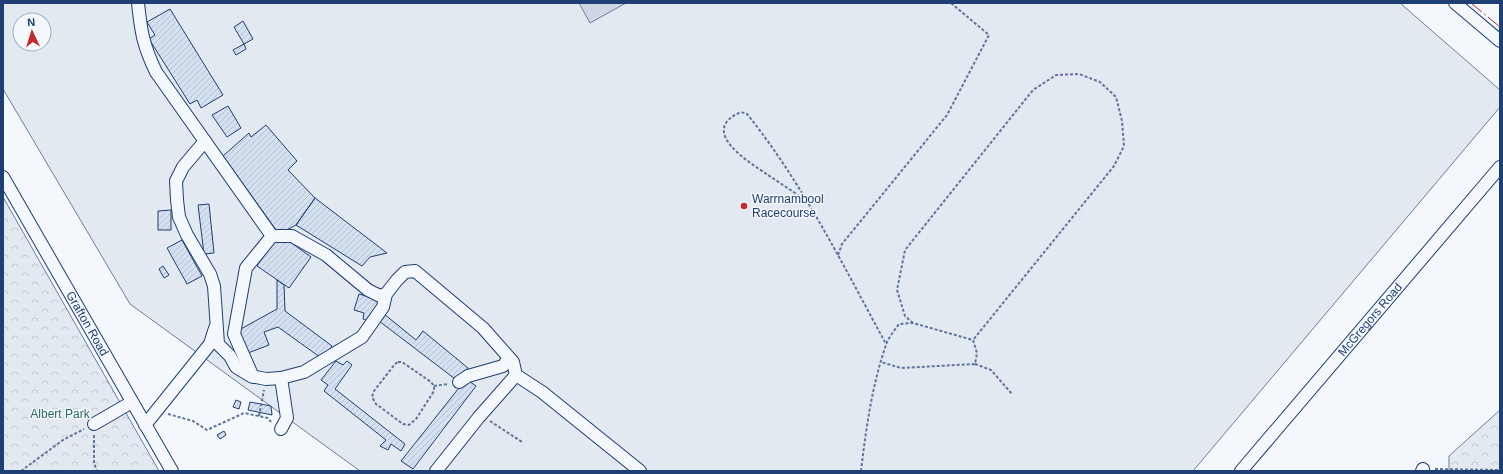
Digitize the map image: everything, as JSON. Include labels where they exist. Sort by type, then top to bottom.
[{"type":"street","points":[[138,3],[141,32],[151,61],[184,113],[272,236]]},
{"type":"street","points":[[1455,3],[1500,41]]},
{"type":"street","points":[[205,141],[183,166],[176,181],[179,218],[187,235],[210,274],[214,286],[218,344],[230,356],[236,367],[253,377],[266,379],[281,378],[304,372],[362,337],[383,307],[386,294],[405,272],[415,271],[483,328],[513,362],[516,375],[542,392],[640,471]]},
{"type":"street","name":"McGregors Road","points":[[1241,471],[1500,167]]},
{"type":"street","name":"Grafton Road","points":[[3,176],[172,471]]},
{"type":"street","points":[[272,236],[292,236],[326,255],[368,290],[380,296],[386,294]]},
{"type":"street","points":[[253,377],[234,334],[246,268],[272,236]]},
{"type":"street","points":[[145,425],[210,344],[216,327]]},
{"type":"street","points":[[203,353],[219,352],[230,356]]},
{"type":"street","points":[[459,382],[468,376],[503,366],[509,358]]},
{"type":"street","points":[[436,471],[479,417],[516,375]]},
{"type":"street","points":[[281,378],[287,418],[281,429]]},
{"type":"street","points":[[94,424],[132,402]]},
{"type":"path","points":[[838,255],[842,244],[947,115],[989,35],[952,3]]},
{"type":"path","points":[[1079,74],[1100,82],[1116,97],[1122,121],[1124,146],[1114,166],[973,340],[913,322],[905,316],[897,290],[905,250],[1032,90],[1056,75],[1079,74]]},
{"type":"path","points":[[804,199],[738,155],[728,144],[724,131],[726,122],[734,115],[741,112],[748,114],[781,160],[838,255],[886,344]]},
{"type":"path","points":[[860,471],[875,388],[886,344],[899,324],[913,322]]},
{"type":"path","points":[[973,340],[977,353],[975,364]]},
{"type":"path","points":[[398,362],[402,362],[431,382],[434,386],[434,391],[416,420],[409,425],[403,424],[376,404],[372,397],[374,391],[398,362]]},
{"type":"path","points":[[881,362],[900,368],[975,364],[991,370],[1012,394]]},
{"type":"path","points":[[259,416],[266,379]]},
{"type":"path","points":[[434,386],[459,382]]},
{"type":"path","points":[[158,410],[193,421],[207,430],[244,413],[268,418],[275,428],[281,429]]},
{"type":"path","points":[[479,417],[494,422],[522,442]]},
{"type":"path","points":[[21,471],[63,440],[94,424],[94,463],[97,471]]},
{"type":"path","points":[[1422,470],[1500,470]]},
{"type":"green space","name":"Warrnambool Racecourse","points":[[3,3],[1400,3],[1500,90],[1500,107],[1193,471],[360,471],[130,304],[3,89]]},
{"type":"green space","name":"Albert Park","points":[[3,197],[159,471],[3,471]]},
{"type":"green space","points":[[1500,410],[1500,471],[1449,471],[1449,456]]},
{"type":"shaded area","points":[[579,3],[626,3],[590,23]]},
{"type":"building","points":[[170,9],[223,95],[201,108],[197,100],[190,104],[149,39],[155,35],[147,22]]},
{"type":"building","points":[[243,21],[253,39],[244,44],[234,27]]},
{"type":"building","points":[[244,44],[246,49],[236,55],[233,50]]},
{"type":"building","points":[[228,106],[241,128],[227,137],[212,115]]},
{"type":"building","points":[[266,125],[297,161],[288,170],[315,198],[296,225],[279,234],[223,156],[249,133],[251,137]]},
{"type":"building","points":[[315,198],[387,253],[370,257],[362,266],[296,225]]},
{"type":"building","points":[[209,204],[214,253],[204,254],[198,205]]},
{"type":"building","points":[[171,210],[171,230],[158,230],[158,211]]},
{"type":"building","points":[[279,234],[311,257],[289,288],[257,266]]},
{"type":"building","points":[[182,240],[202,276],[187,284],[167,248]]},
{"type":"building","points":[[163,266],[169,275],[164,278],[159,269]]},
{"type":"building","points":[[277,280],[284,285],[285,311],[332,346],[324,360],[278,327],[264,332],[269,345],[248,353],[239,330],[277,309]]},
{"type":"building","points":[[359,294],[380,300],[373,323],[363,319],[364,313],[354,310]]},
{"type":"building","points":[[384,314],[416,340],[423,331],[468,368],[459,382],[379,321]]},
{"type":"building","points":[[336,361],[343,365],[347,361],[352,365],[335,389],[405,444],[401,451],[391,444],[388,450],[380,446],[386,440],[324,391],[328,385],[321,380]]},
{"type":"building","points":[[466,379],[476,386],[413,469],[401,461]]},
{"type":"building","points":[[236,400],[241,402],[239,409],[233,407]]},
{"type":"building","points":[[250,402],[271,406],[272,415],[248,410]]},
{"type":"building","points":[[224,431],[226,435],[220,439],[217,435]]},
{"type":"power","points":[[1471,3],[1500,27]]},
{"type":"place","name":"Warrnambool Racecourse","points":[[744,206]]}]
